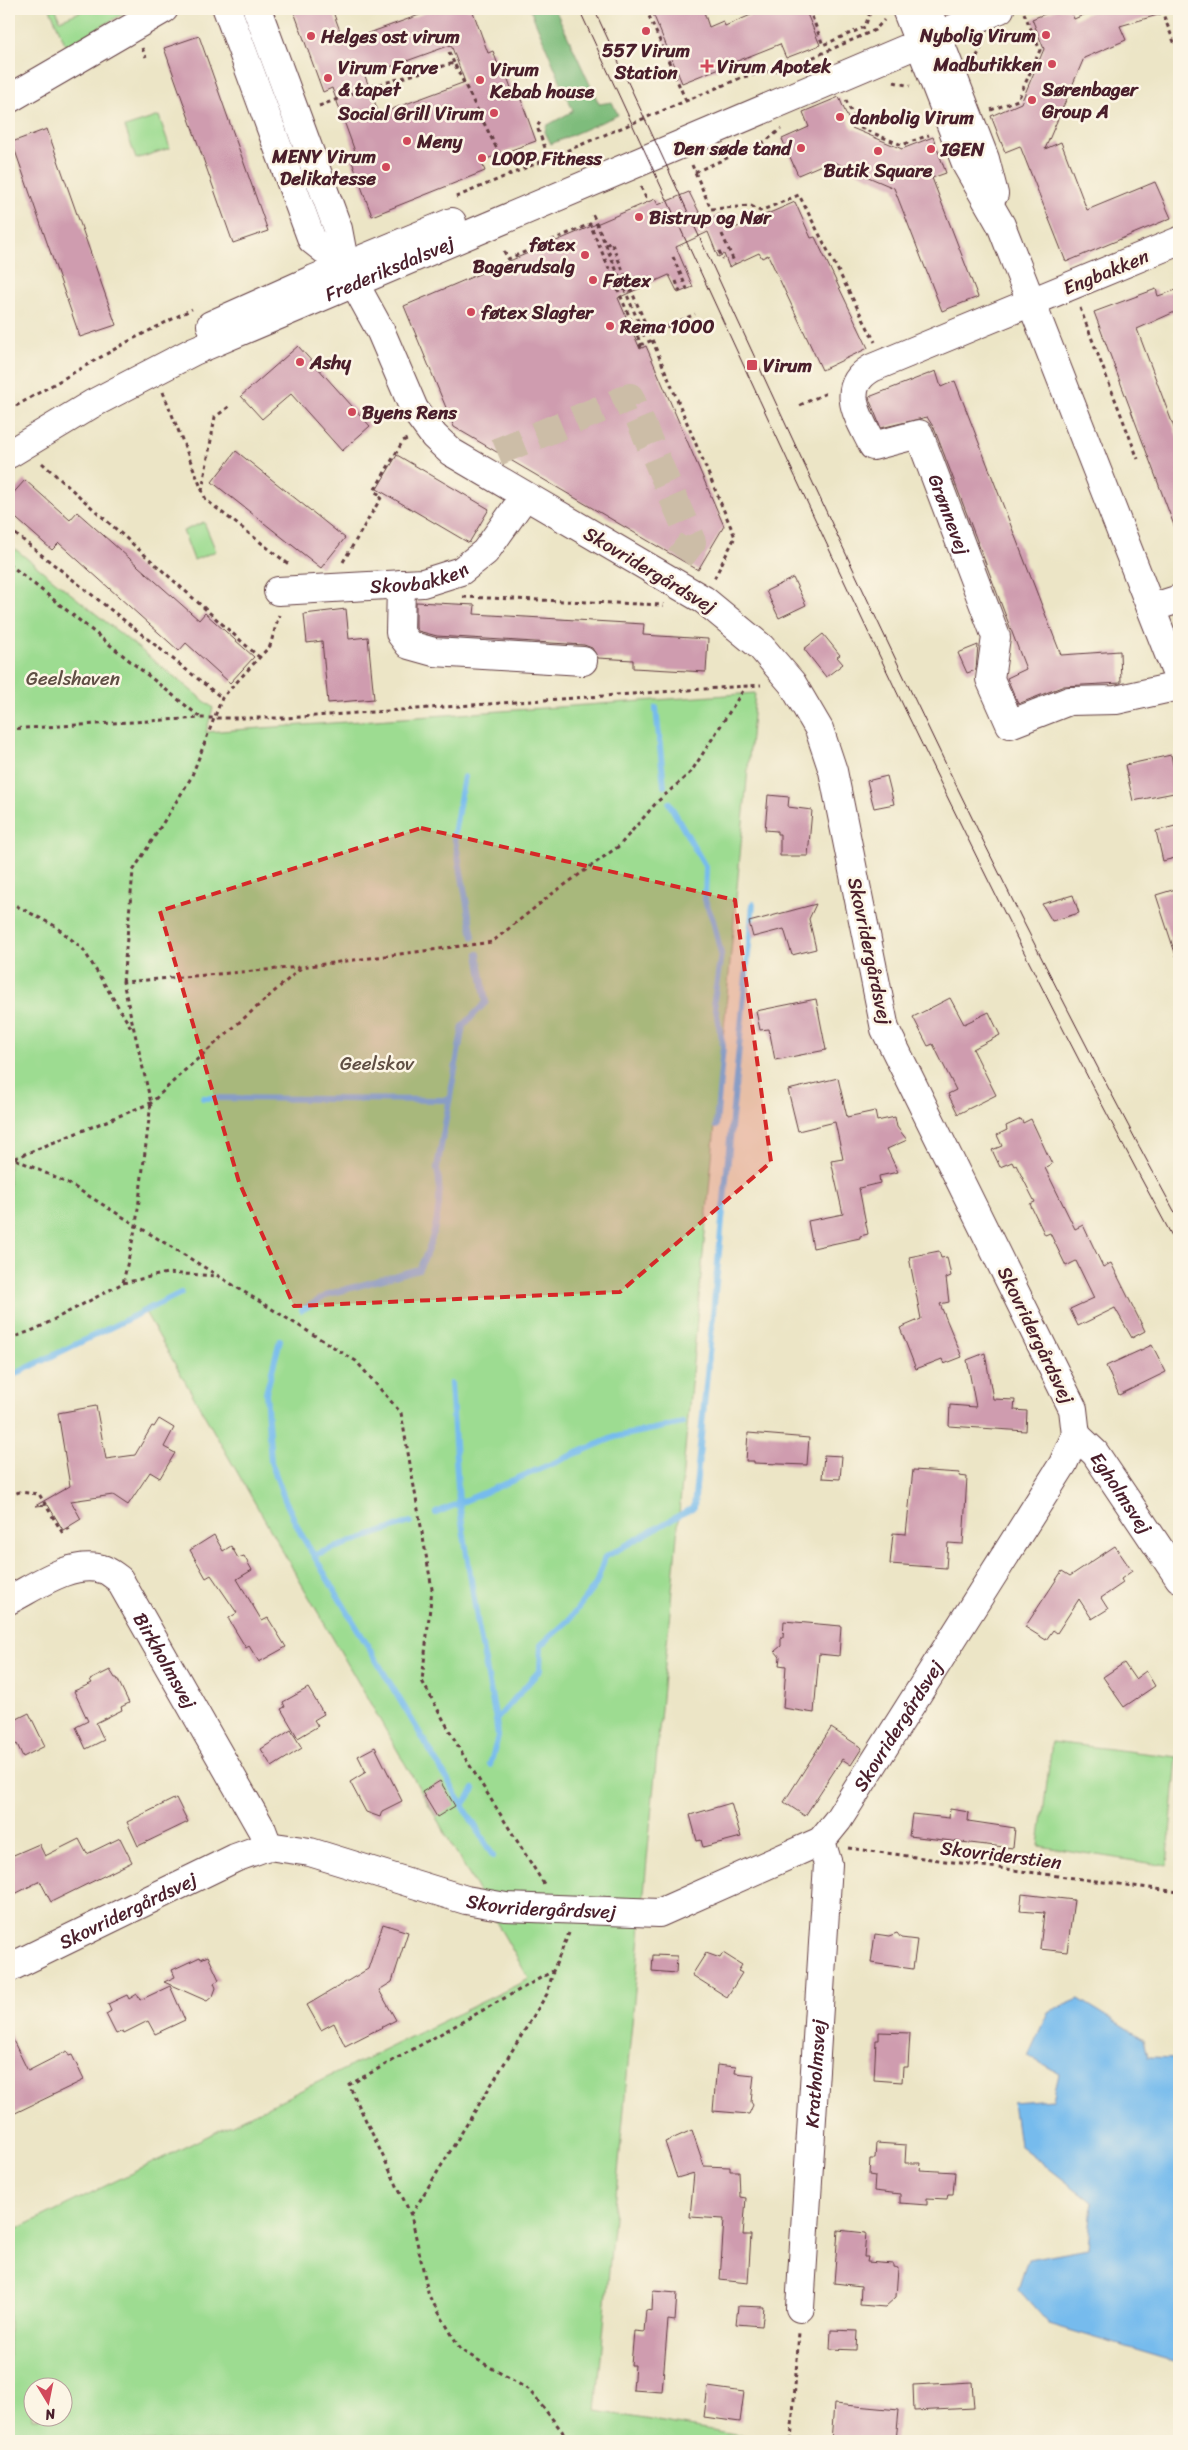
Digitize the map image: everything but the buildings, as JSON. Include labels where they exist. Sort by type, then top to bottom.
[{"type":"street","points":[[9,99],[164,9]]},
{"type":"street","points":[[227,9],[312,240],[350,275]]},
{"type":"street","points":[[257,9],[338,229],[350,275]]},
{"type":"street","name":"Frederiksdalsvej","points":[[9,454],[92,404],[168,363],[350,275],[922,24],[961,9]]},
{"type":"street","name":"Frederiksdalsvej","points":[[922,24],[1009,16]]},
{"type":"street","points":[[922,24],[969,118],[985,159],[1001,225],[1179,680]]},
{"type":"street","points":[[922,24],[967,166],[1001,225]]},
{"type":"street","name":"Engbakken","points":[[1031,302],[1179,241]]},
{"type":"street","name":"Frederiksdalsvej","points":[[9,436],[149,355],[240,311],[350,275]]},
{"type":"street","name":"Skovridergårdsvej","points":[[9,1968],[235,1858],[268,1846],[310,1852],[466,1900],[506,1907],[659,1913],[821,1840],[838,1820],[1063,1464],[1076,1435],[1073,1409],[885,1029],[833,771],[819,729],[792,683],[762,647],[683,581],[525,496],[451,452],[426,426],[414,410],[381,332],[350,275]]},
{"type":"street","name":"Grønnevej","points":[[1031,302],[860,375],[855,385],[853,404],[873,446],[919,434],[996,637],[990,679],[1010,724],[1069,700],[1116,700],[1179,686]]},
{"type":"street","name":"Skovbakken","points":[[282,590],[423,583],[460,571],[485,552],[525,496]]},
{"type":"street","points":[[401,584],[400,633],[409,645],[434,652],[583,661]]},
{"type":"street","points":[[1151,608],[1179,599]]},
{"type":"street","name":"Egholmsvej","points":[[1076,1435],[1095,1453],[1179,1578]]},
{"type":"street","name":"Birkholmsvej","points":[[9,1600],[59,1574],[80,1568],[103,1568],[119,1579],[262,1830],[268,1846]]},
{"type":"street","name":"Kratholmsvej","points":[[800,2308],[828,1864],[821,1840]]},
{"type":"path","points":[[646,9],[686,101]]},
{"type":"path","points":[[813,9],[810,14],[823,45],[865,27],[871,9]]},
{"type":"path","points":[[969,118],[1018,100],[1040,50],[1022,9]]},
{"type":"path","points":[[1161,9],[1174,42],[1179,46]]},
{"type":"path","points":[[1009,16],[1027,19]]},
{"type":"path","points":[[972,67],[986,37]]},
{"type":"path","points":[[449,52],[510,175]]},
{"type":"path","points":[[295,114],[370,87],[454,63]]},
{"type":"path","points":[[893,81],[917,89]]},
{"type":"path","points":[[844,94],[858,127],[902,145],[933,134]]},
{"type":"path","points":[[540,122],[537,126],[549,159]]},
{"type":"path","points":[[695,172],[766,142],[787,124]]},
{"type":"path","points":[[692,164],[711,209],[751,206],[760,211],[799,195],[885,363]]},
{"type":"path","points":[[640,185],[648,202]]},
{"type":"path","points":[[593,215],[644,334],[638,338]]},
{"type":"path","points":[[504,251],[508,259],[590,224],[641,347],[653,340]]},
{"type":"path","points":[[592,230],[598,227]]},
{"type":"path","points":[[722,234],[735,264]]},
{"type":"path","points":[[439,578],[446,596],[674,606],[683,581],[735,537],[611,242],[606,245]]},
{"type":"path","points":[[719,251],[722,259]]},
{"type":"path","points":[[673,257],[688,289]]},
{"type":"path","points":[[676,281],[680,292]]},
{"type":"path","points":[[1072,286],[1138,459]]},
{"type":"path","points":[[651,334],[695,314]]},
{"type":"path","points":[[124,1283],[136,1225],[152,1104],[123,982],[133,871],[191,778],[212,719],[222,698],[270,646],[282,590],[291,566],[206,500],[162,391]]},
{"type":"path","points":[[800,405],[825,394]]},
{"type":"path","points":[[202,491],[215,417],[230,406]]},
{"type":"path","points":[[326,588],[352,549],[382,496],[374,491],[403,442],[426,426]]},
{"type":"path","points":[[40,460],[259,657]]},
{"type":"path","points":[[9,529],[222,698]]},
{"type":"path","points":[[9,564],[201,718]]},
{"type":"path","points":[[9,729],[201,718],[286,718],[792,683]]},
{"type":"path","points":[[123,982],[301,967],[492,942],[552,894],[619,846],[657,802],[691,772],[746,686]]},
{"type":"path","points":[[9,902],[55,926],[83,949],[135,1035]]},
{"type":"path","points":[[14,1158],[152,1104],[184,1071],[301,967]]},
{"type":"path","points":[[9,1156],[71,1185],[356,1361],[402,1413],[432,1589],[422,1681],[462,1753],[560,1910],[570,1931],[553,1971],[547,1994],[411,2215]]},
{"type":"path","points":[[9,1339],[36,1329],[124,1283],[167,1273],[218,1276]]},
{"type":"path","points":[[9,1496],[19,1492],[39,1494],[62,1532],[72,1527]]},
{"type":"path","name":"Skovriderstien","points":[[821,1840],[853,1849],[1179,1892]]},
{"type":"path","points":[[553,1971],[349,2085],[411,2215],[429,2296],[461,2350],[529,2390],[562,2431],[567,2441]]},
{"type":"path","points":[[791,2441],[800,2308]]},
{"type":"highlighted area","points":[[421,828],[735,900],[771,1162],[620,1292],[294,1306],[239,1182],[160,911]]},
{"type":"green space","points":[[50,9],[56,9],[60,20],[87,9],[132,9],[66,46]]},
{"type":"green space","points":[[530,9],[555,9],[599,104],[612,102],[618,115],[551,144],[545,132],[546,126],[573,111]]},
{"type":"green space","points":[[159,116],[170,148],[136,159],[125,127]]},
{"type":"green space","points":[[204,522],[216,551],[194,560],[183,531]]},
{"type":"green space","name":"Geelskov","points":[[9,544],[213,708],[206,732],[755,693],[596,2411],[779,2441],[9,2441],[9,2233],[529,1979],[145,1312],[9,1376]]},
{"type":"green space","points":[[1052,1742],[1177,1757],[1167,1866],[1039,1846]]},
{"type":"water","points":[[1079,1999],[1144,2039],[1148,2057],[1179,2058],[1179,2359],[1173,2361],[1049,2324],[1018,2289],[1028,2259],[1088,2248],[1092,2202],[1019,2145],[1013,2102],[1053,2099],[1059,2073],[1028,2056],[1048,2012]]},
{"type":"waterway","points":[[656,708],[664,786]]},
{"type":"waterway","points":[[464,777],[454,834],[473,937]]},
{"type":"waterway","points":[[669,803],[706,868],[705,901],[713,920],[721,954],[714,1000],[723,1046],[716,1126]]},
{"type":"waterway","points":[[490,1765],[498,1737],[496,1720],[540,1670],[541,1645],[569,1620],[596,1584],[605,1557],[694,1507],[753,904]]},
{"type":"waterway","points":[[302,1310],[329,1294],[419,1269],[425,1258],[437,1220],[439,1207],[437,1168],[463,1026],[486,1002],[478,954]]},
{"type":"waterway","points":[[203,1098],[448,1100]]},
{"type":"waterway","points":[[9,1377],[181,1293]]},
{"type":"waterway","points":[[280,1340],[266,1393],[271,1462],[285,1500],[301,1534],[493,1856]]},
{"type":"waterway","points":[[451,1384],[459,1503],[478,1625],[496,1720]]},
{"type":"waterway","points":[[436,1513],[615,1437],[683,1423]]},
{"type":"waterway","points":[[314,1555],[410,1522]]},
{"type":"waterway","points":[[463,1805],[474,1789]]},
{"type":"tunnel","points":[[497,452],[630,397],[692,542],[678,560]]},
{"type":"tram line","points":[[579,9],[796,478],[943,789],[1098,1097],[1179,1249]]},
{"type":"tram line","points":[[594,9],[805,467],[949,771],[1023,922],[1179,1220]]},
{"type":"place","name":"557 Virum Station","points":[[646,31]]},
{"type":"place","name":"Nybolig Virum","points":[[1046,35]]},
{"type":"place","name":"Helges ost virum","points":[[311,36]]},
{"type":"place","name":"Madbutikken","points":[[1052,64]]},
{"type":"place","name":"Virum Apotek","points":[[707,66]]},
{"type":"place","name":"Virum Farve & tapet","points":[[328,78]]},
{"type":"place","name":"Virum Kebab house","points":[[480,80]]},
{"type":"place","name":"Sørenbager Group A","points":[[1032,100]]},
{"type":"place","name":"Social Grill Virum","points":[[494,113]]},
{"type":"place","name":"danbolig Virum","points":[[840,117]]},
{"type":"place","name":"Meny","points":[[407,141]]},
{"type":"place","name":"Den søde tand","points":[[801,148]]},
{"type":"place","name":"IGEN","points":[[931,149]]},
{"type":"place","name":"Butik Square","points":[[878,151]]},
{"type":"place","name":"LOOP Fitness","points":[[482,158]]},
{"type":"place","name":"MENY Virum Delikatesse","points":[[386,167]]},
{"type":"place","name":"Bistrup og Nør","points":[[639,217]]},
{"type":"place","name":"føtex Bagerudsalg","points":[[585,255]]},
{"type":"place","name":"Føtex","points":[[593,280]]},
{"type":"place","name":"føtex Slagter","points":[[471,312]]},
{"type":"place","name":"Rema 1000","points":[[610,326]]},
{"type":"place","name":"Ashy","points":[[300,362]]},
{"type":"place","name":"Virum","points":[[752,365]]},
{"type":"place","name":"Byens Rens","points":[[352,412]]},
{"type":"park label","name":"Geelshaven","points":[[73,678]]}]
